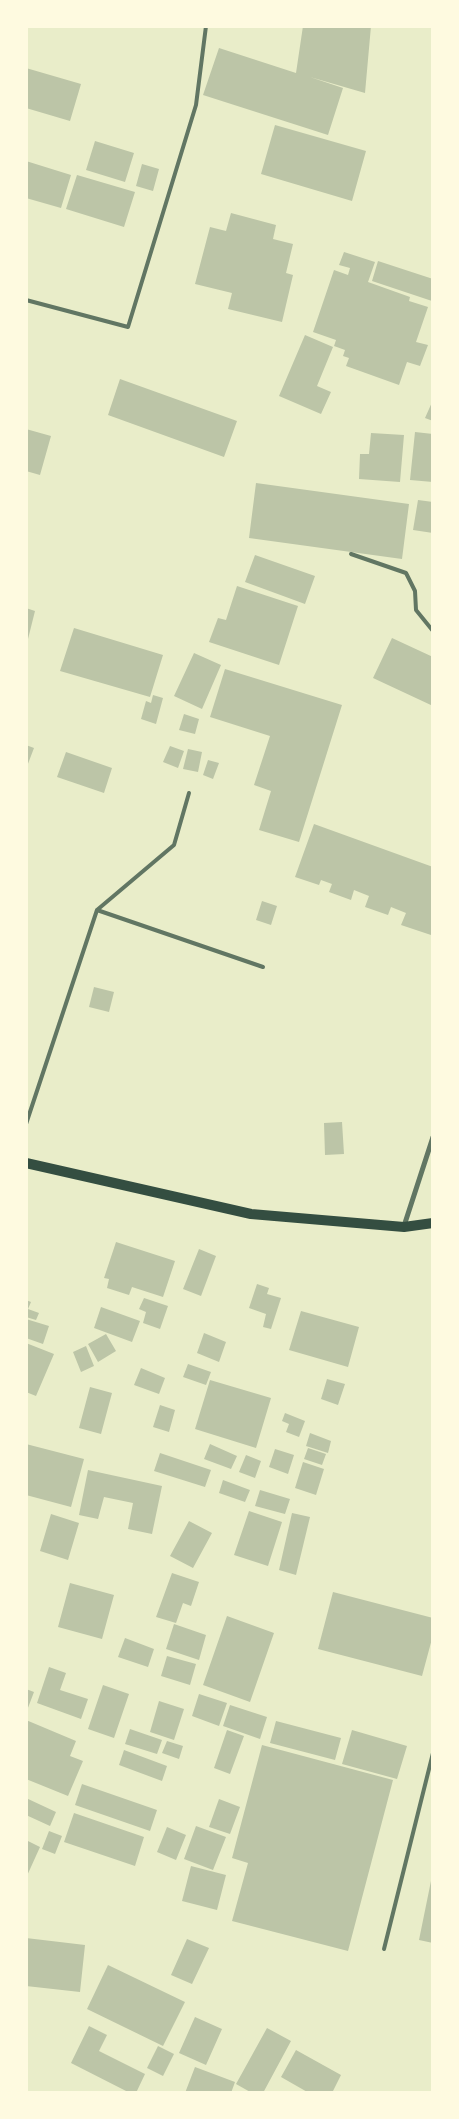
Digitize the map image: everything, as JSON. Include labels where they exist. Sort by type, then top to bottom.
[{"type":"main road","points":[[26,1163],[251,1214],[404,1227],[433,1224]]},
{"type":"street","points":[[404,1227],[433,1137]]},
{"type":"lane","points":[[26,300],[128,326],[196,105],[206,26]]},
{"type":"lane","points":[[351,554],[406,573],[415,591],[416,610],[433,631]]},
{"type":"lane","points":[[26,1124],[97,910],[174,845],[189,793]]},
{"type":"lane","points":[[97,910],[263,967]]},
{"type":"lane","points":[[384,1949],[433,1753]]},
{"type":"building","points":[[303,26],[371,26],[365,93],[310,77],[343,88],[328,135],[203,95],[219,48],[296,73]]},
{"type":"building","points":[[26,68],[81,84],[70,121],[26,108]]},
{"type":"building","points":[[275,125],[366,151],[352,201],[261,174]]},
{"type":"building","points":[[95,141],[134,153],[125,182],[86,170]]},
{"type":"building","points":[[26,161],[71,175],[61,208],[26,198]]},
{"type":"building","points":[[142,164],[159,169],[153,191],[136,186]]},
{"type":"building","points":[[77,175],[135,192],[124,227],[66,209]]},
{"type":"building","points":[[231,213],[276,225],[273,239],[293,244],[286,273],[293,275],[282,322],[228,309],[232,293],[195,284],[210,227],[226,231]]},
{"type":"building","points":[[344,252],[375,262],[368,282],[410,297],[409,301],[428,307],[416,342],[428,345],[420,366],[407,362],[399,385],[346,366],[349,358],[343,356],[345,350],[334,346],[336,340],[313,332],[334,270],[348,275],[350,268],[339,265]]},
{"type":"building","points":[[378,261],[433,279],[432,301],[372,281]]},
{"type":"building","points":[[305,335],[333,347],[317,386],[331,392],[321,414],[279,396]]},
{"type":"building","points":[[120,379],[237,421],[224,457],[108,415]]},
{"type":"building","points":[[433,400],[433,421],[425,418]]},
{"type":"building","points":[[26,429],[51,436],[40,475],[26,471]]},
{"type":"building","points":[[415,432],[433,434],[433,482],[410,480]]},
{"type":"building","points":[[371,433],[404,435],[400,482],[359,479],[360,454],[369,454]]},
{"type":"building","points":[[256,483],[409,504],[402,559],[249,538]]},
{"type":"building","points":[[418,500],[433,502],[433,533],[413,530]]},
{"type":"building","points":[[255,555],[315,576],[305,604],[245,582]]},
{"type":"building","points":[[237,586],[298,606],[279,665],[209,642],[218,618],[226,620]]},
{"type":"building","points":[[26,608],[35,611],[27,643],[26,643]]},
{"type":"building","points":[[74,628],[163,655],[150,697],[60,671]]},
{"type":"building","points":[[392,638],[433,657],[433,706],[373,678]]},
{"type":"building","points":[[194,653],[221,665],[202,709],[174,696]]},
{"type":"building","points":[[225,669],[342,705],[299,842],[259,830],[271,791],[254,785],[270,736],[210,717]]},
{"type":"building","points":[[153,695],[163,698],[156,724],[141,719],[146,701],[151,703]]},
{"type":"building","points":[[184,714],[199,719],[195,734],[179,730]]},
{"type":"building","points":[[26,745],[34,748],[26,769]]},
{"type":"building","points":[[170,746],[184,751],[178,768],[163,762]]},
{"type":"building","points":[[188,749],[202,752],[198,772],[183,769]]},
{"type":"building","points":[[66,752],[112,768],[104,793],[57,777]]},
{"type":"building","points":[[208,760],[219,763],[213,779],[203,775]]},
{"type":"building","points":[[314,824],[433,867],[433,929],[431,935],[401,925],[406,913],[391,907],[388,915],[365,907],[369,896],[354,890],[351,900],[329,892],[332,884],[321,880],[319,885],[295,877]]},
{"type":"building","points":[[262,901],[277,906],[271,925],[256,920]]},
{"type":"building","points":[[94,987],[114,992],[109,1012],[89,1007]]},
{"type":"building","points":[[342,1122],[344,1154],[325,1155],[324,1123]]},
{"type":"building","points":[[116,1242],[175,1261],[163,1297],[132,1287],[129,1295],[107,1288],[109,1279],[104,1278]]},
{"type":"building","points":[[199,1249],[216,1256],[201,1296],[183,1289]]},
{"type":"building","points":[[257,1284],[269,1288],[267,1294],[281,1298],[271,1329],[263,1327],[266,1314],[249,1308]]},
{"type":"building","points":[[144,1298],[168,1306],[160,1329],[143,1323],[146,1312],[139,1309]]},
{"type":"building","points":[[26,1300],[31,1302],[28,1309],[39,1313],[36,1320],[26,1317]]},
{"type":"building","points":[[101,1307],[140,1321],[132,1342],[94,1328]]},
{"type":"building","points":[[301,1311],[359,1327],[348,1367],[289,1350]]},
{"type":"building","points":[[26,1319],[49,1326],[43,1344],[26,1338]]},
{"type":"building","points":[[204,1333],[226,1342],[219,1362],[197,1353]]},
{"type":"building","points":[[106,1334],[116,1351],[98,1362],[88,1344]]},
{"type":"building","points":[[26,1343],[54,1354],[36,1396],[26,1392]]},
{"type":"building","points":[[86,1346],[94,1366],[81,1372],[73,1352]]},
{"type":"building","points":[[188,1364],[211,1372],[206,1385],[183,1377]]},
{"type":"building","points":[[141,1368],[165,1378],[159,1394],[134,1385]]},
{"type":"building","points":[[327,1379],[345,1384],[338,1405],[321,1399]]},
{"type":"building","points":[[210,1380],[271,1398],[256,1448],[195,1429]]},
{"type":"building","points":[[90,1387],[112,1393],[101,1434],[79,1428]]},
{"type":"building","points":[[160,1405],[175,1410],[169,1432],[153,1427]]},
{"type":"building","points":[[285,1413],[305,1421],[299,1437],[286,1432],[289,1424],[282,1421]]},
{"type":"building","points":[[310,1433],[331,1441],[328,1453],[306,1446]]},
{"type":"building","points":[[26,1444],[84,1459],[71,1507],[26,1495]]},
{"type":"building","points":[[210,1444],[237,1456],[231,1469],[204,1459]]},
{"type":"building","points":[[308,1448],[326,1454],[322,1465],[304,1459]]},
{"type":"building","points":[[275,1449],[294,1455],[288,1474],[269,1467]]},
{"type":"building","points":[[160,1453],[211,1470],[205,1487],[154,1471]]},
{"type":"building","points":[[246,1455],[261,1461],[255,1478],[239,1472]]},
{"type":"building","points":[[303,1462],[324,1469],[316,1495],[295,1488]]},
{"type":"building","points":[[88,1470],[162,1486],[152,1534],[128,1529],[133,1503],[104,1497],[98,1519],[79,1515]]},
{"type":"building","points":[[223,1480],[250,1490],[245,1502],[219,1493]]},
{"type":"building","points":[[260,1490],[290,1499],[285,1514],[255,1506]]},
{"type":"building","points":[[249,1511],[282,1522],[268,1566],[234,1555]]},
{"type":"building","points":[[292,1513],[310,1517],[296,1575],[279,1570]]},
{"type":"building","points":[[51,1514],[79,1523],[68,1560],[40,1551]]},
{"type":"building","points":[[189,1521],[212,1533],[193,1568],[170,1556]]},
{"type":"building","points":[[172,1573],[199,1582],[191,1606],[183,1603],[176,1623],[156,1617]]},
{"type":"building","points":[[70,1583],[114,1595],[102,1639],[58,1627]]},
{"type":"building","points":[[333,1592],[433,1618],[433,1635],[422,1676],[318,1649]]},
{"type":"building","points":[[227,1616],[274,1633],[250,1702],[203,1685]]},
{"type":"building","points":[[174,1624],[206,1635],[199,1660],[166,1649]]},
{"type":"building","points":[[125,1638],[154,1649],[148,1667],[118,1657]]},
{"type":"building","points":[[167,1656],[196,1664],[190,1685],[161,1676]]},
{"type":"building","points":[[49,1667],[66,1673],[60,1690],[88,1699],[81,1719],[37,1703]]},
{"type":"building","points":[[103,1685],[129,1694],[114,1738],[88,1729]]},
{"type":"building","points":[[26,1689],[34,1692],[26,1713]]},
{"type":"building","points":[[199,1694],[227,1703],[219,1726],[192,1716]]},
{"type":"building","points":[[159,1701],[184,1709],[174,1740],[150,1732]]},
{"type":"building","points":[[230,1705],[267,1717],[260,1739],[223,1726]]},
{"type":"building","points":[[26,1720],[76,1741],[70,1756],[83,1761],[68,1796],[26,1779]]},
{"type":"building","points":[[276,1721],[341,1738],[335,1760],[270,1743]]},
{"type":"building","points":[[130,1729],[162,1740],[157,1754],[125,1744]]},
{"type":"building","points":[[227,1730],[244,1736],[230,1774],[214,1768]]},
{"type":"building","points":[[352,1730],[407,1746],[397,1779],[342,1764]]},
{"type":"building","points":[[167,1741],[183,1746],[179,1759],[162,1753]]},
{"type":"building","points":[[262,1745],[393,1780],[348,1951],[232,1921],[248,1863],[232,1858]]},
{"type":"building","points":[[124,1750],[167,1766],[162,1781],[119,1765]]},
{"type":"building","points":[[82,1784],[157,1810],[150,1831],[75,1805]]},
{"type":"building","points":[[26,1798],[56,1812],[50,1826],[26,1815]]},
{"type":"building","points":[[219,1799],[240,1807],[230,1834],[209,1827]]},
{"type":"building","points":[[74,1813],[144,1837],[135,1866],[64,1842]]},
{"type":"building","points":[[196,1826],[226,1837],[213,1870],[184,1859]]},
{"type":"building","points":[[167,1827],[186,1835],[176,1860],[157,1852]]},
{"type":"building","points":[[49,1831],[62,1836],[55,1854],[42,1849]]},
{"type":"building","points":[[26,1840],[40,1847],[26,1878]]},
{"type":"building","points":[[191,1866],[226,1875],[217,1910],[182,1901]]},
{"type":"building","points":[[433,1877],[433,1943],[419,1940]]},
{"type":"building","points":[[26,1938],[85,1945],[80,1992],[26,1986]]},
{"type":"building","points":[[187,1939],[209,1948],[192,1984],[171,1975]]},
{"type":"building","points":[[108,1965],[185,2002],[163,2046],[87,2009]]},
{"type":"building","points":[[195,2017],[222,2029],[206,2065],[179,2053]]},
{"type":"building","points":[[89,2026],[107,2035],[99,2051],[145,2074],[136,2093],[130,2093],[71,2063]]},
{"type":"building","points":[[267,2028],[291,2041],[263,2093],[252,2093],[236,2084]]},
{"type":"building","points":[[158,2046],[174,2054],[163,2076],[147,2068]]},
{"type":"building","points":[[296,2050],[341,2075],[332,2093],[309,2093],[281,2077]]},
{"type":"building","points":[[195,2067],[235,2082],[231,2093],[185,2093]]}]
